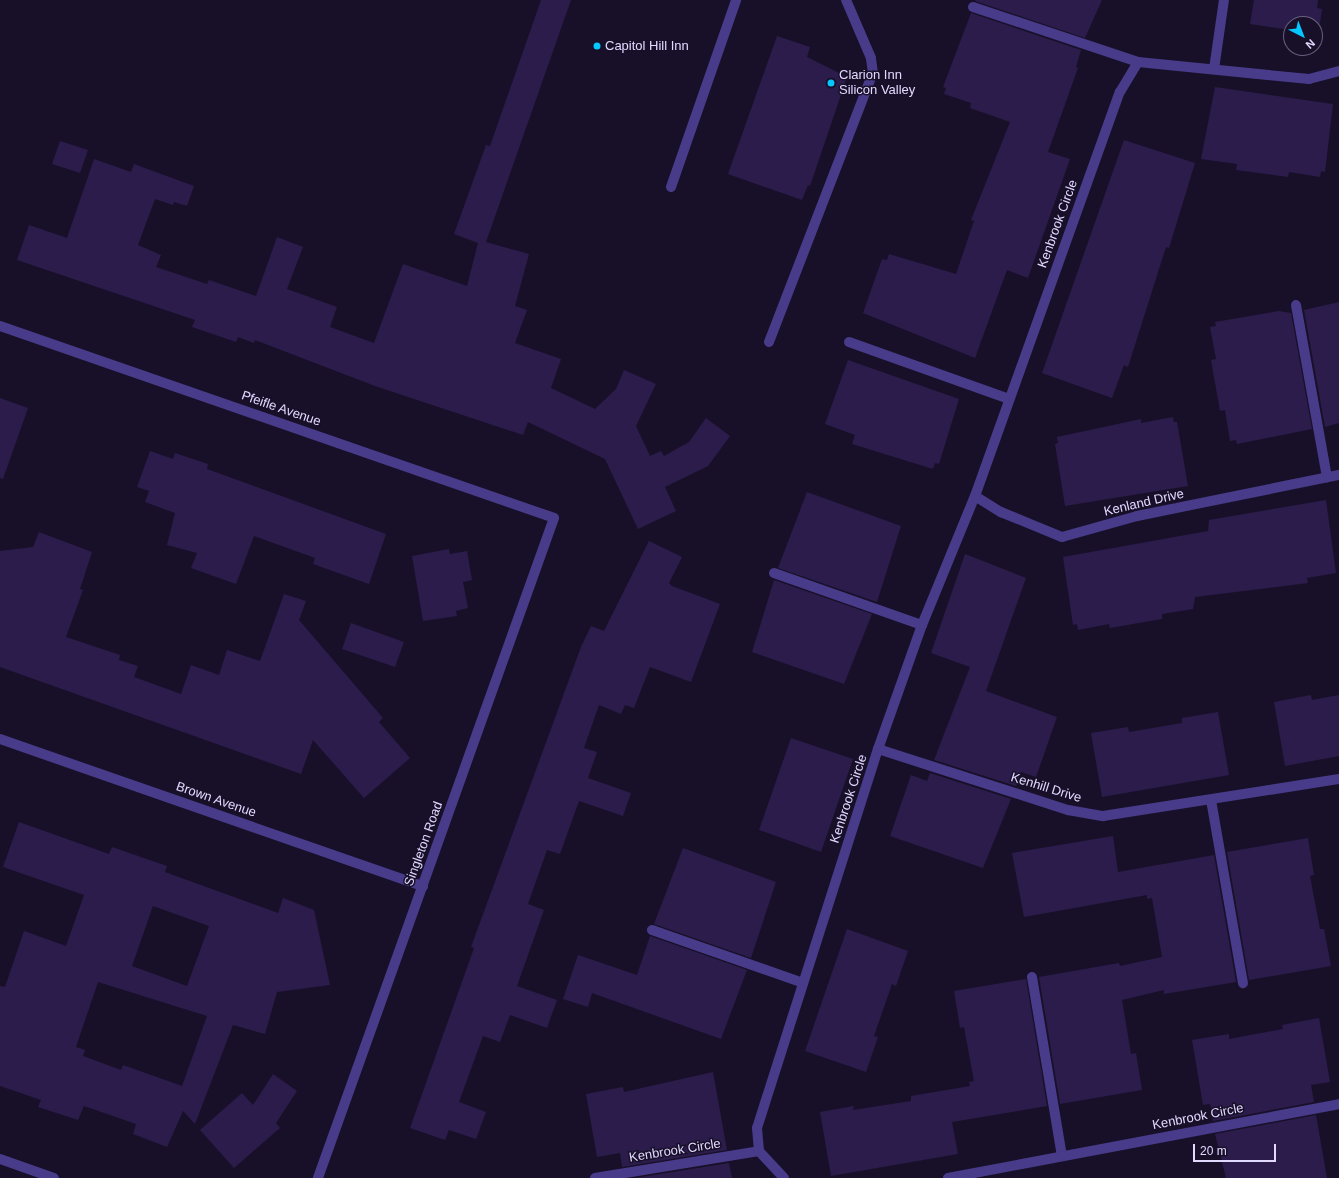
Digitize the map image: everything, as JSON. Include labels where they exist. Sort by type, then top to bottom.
[{"type":"street","points":[[671,187],[736,0]]},
{"type":"street","points":[[769,342],[873,73],[872,58],[846,0]]},
{"type":"street","points":[[1214,69],[1224,0]]},
{"type":"street","points":[[973,7],[1138,62],[1309,79],[1339,71]]},
{"type":"street","name":"Kenbrook Circle","points":[[595,1178],[759,1150],[757,1128],[878,749],[922,625],[975,496],[1120,92],[1138,62]]},
{"type":"street","points":[[1296,305],[1327,477]]},
{"type":"street","name":"Pfeifle Avenue","points":[[0,326],[554,518]]},
{"type":"street","points":[[849,342],[1009,399]]},
{"type":"street","name":"Kenland Drive","points":[[975,496],[1001,512],[1062,537],[1137,516],[1339,475]]},
{"type":"street","name":"Singleton Road","points":[[318,1178],[554,518]]},
{"type":"street","points":[[774,572],[922,625]]},
{"type":"street","name":"Brown Avenue","points":[[0,739],[423,886]]},
{"type":"street","name":"Kenhill Drive","points":[[878,749],[1068,810],[1103,816],[1339,779]]},
{"type":"street","points":[[1211,800],[1243,983]]},
{"type":"street","points":[[652,930],[803,983]]},
{"type":"street","points":[[1032,977],[1062,1156]]},
{"type":"street","name":"Kenbrook Circle","points":[[948,1178],[1339,1104]]},
{"type":"street","points":[[759,1150],[784,1178]]},
{"type":"street","points":[[0,1159],[54,1178]]},
{"type":"building","points":[[541,0],[571,0],[486,242],[529,254],[515,306],[527,310],[515,343],[561,359],[551,388],[595,409],[616,389],[624,370],[656,384],[636,426],[650,456],[661,451],[664,456],[689,442],[706,418],[730,436],[708,466],[665,487],[676,511],[638,529],[605,459],[528,422],[523,435],[375,386],[255,340],[254,343],[238,337],[236,342],[192,327],[195,320],[17,260],[29,225],[67,238],[94,159],[131,172],[134,164],[194,186],[187,206],[174,202],[173,205],[155,199],[138,245],[161,255],[156,267],[207,284],[209,280],[256,296],[277,237],[303,247],[287,289],[337,307],[330,327],[374,343],[403,264],[467,286],[478,243],[454,234],[486,145],[490,146]]},
{"type":"building","points":[[976,0],[1102,0],[1085,38],[975,1]]},
{"type":"building","points":[[1254,0],[1318,0],[1317,8],[1322,9],[1321,16],[1283,16],[1283,29],[1250,24]]},
{"type":"building","points":[[971,13],[1081,50],[1076,67],[1078,68],[1048,152],[1070,159],[1028,278],[1007,270],[975,358],[863,313],[882,259],[887,260],[889,254],[956,274],[974,221],[971,220],[1010,122],[970,108],[971,103],[944,94],[946,88],[943,87]]},
{"type":"building","points":[[777,36],[810,47],[807,57],[847,77],[810,186],[808,185],[802,200],[728,174]]},
{"type":"building","points":[[1215,87],[1333,104],[1325,172],[1321,171],[1320,177],[1289,172],[1288,177],[1236,170],[1237,164],[1201,159]]},
{"type":"building","points":[[1124,140],[1195,163],[1169,248],[1166,247],[1128,367],[1124,365],[1112,398],[1042,373]]},
{"type":"building","points":[[60,141],[88,150],[80,173],[52,164]]},
{"type":"building","points":[[1339,302],[1339,423],[1325,427],[1304,310]]},
{"type":"building","points":[[1279,311],[1291,313],[1312,429],[1237,444],[1236,440],[1230,441],[1225,410],[1220,411],[1211,360],[1216,359],[1210,327],[1216,326],[1215,322]]},
{"type":"building","points":[[848,360],[959,399],[939,464],[935,463],[933,469],[852,444],[855,435],[825,424]]},
{"type":"building","points":[[0,398],[28,408],[3,479],[0,478]]},
{"type":"building","points":[[1173,417],[1174,422],[1177,422],[1188,486],[1065,506],[1055,444],[1058,443],[1057,437],[1141,419],[1141,423]]},
{"type":"building","points":[[150,451],[173,459],[175,453],[208,464],[207,469],[386,534],[369,584],[313,564],[315,558],[254,536],[236,584],[191,568],[197,553],[167,545],[175,513],[145,502],[149,491],[137,487]]},
{"type":"building","points":[[807,492],[901,526],[877,602],[778,568]]},
{"type":"building","points":[[1326,500],[1336,573],[1307,578],[1308,583],[1195,597],[1193,609],[1162,614],[1162,619],[1110,628],[1109,624],[1078,630],[1077,624],[1073,625],[1063,557],[1208,531],[1209,520]]},
{"type":"building","points":[[39,532],[92,552],[80,589],[83,590],[66,637],[120,655],[119,660],[138,666],[134,677],[181,694],[191,665],[219,675],[227,650],[260,661],[284,594],[306,601],[299,620],[383,718],[379,722],[410,758],[364,798],[313,740],[301,774],[0,667],[0,551],[33,547]]},
{"type":"building","points":[[649,541],[682,557],[669,583],[672,586],[720,604],[691,682],[650,667],[634,708],[625,705],[621,714],[599,705],[584,748],[597,752],[588,778],[631,793],[623,816],[579,801],[560,854],[547,850],[528,904],[544,910],[517,986],[557,1000],[547,1028],[510,1015],[500,1042],[483,1036],[459,1102],[486,1112],[476,1139],[449,1130],[445,1140],[410,1128],[474,948],[471,947],[581,647],[591,626],[604,631]]},
{"type":"building","points":[[449,549],[450,554],[467,551],[472,580],[463,582],[468,608],[456,611],[457,616],[423,621],[412,556]]},
{"type":"building","points":[[965,554],[1026,578],[986,691],[1057,717],[1036,777],[1021,772],[1016,786],[934,760],[970,667],[931,653]]},
{"type":"building","points":[[774,580],[872,614],[844,684],[752,652]]},
{"type":"building","points":[[351,623],[404,642],[395,667],[342,649]]},
{"type":"building","points":[[1311,695],[1312,700],[1339,695],[1339,756],[1285,766],[1274,702]]},
{"type":"building","points":[[1218,712],[1229,775],[1102,797],[1091,733],[1128,727],[1129,732],[1182,723],[1182,718]]},
{"type":"building","points":[[791,738],[853,759],[821,852],[759,830]]},
{"type":"building","points":[[930,773],[1011,799],[983,868],[890,836],[911,775],[927,781]]},
{"type":"building","points":[[19,822],[109,854],[112,847],[167,866],[165,872],[278,913],[283,898],[314,910],[330,985],[277,992],[265,1034],[233,1025],[195,1124],[183,1111],[167,1147],[133,1134],[136,1124],[84,1106],[78,1120],[38,1107],[41,1100],[0,1086],[0,986],[5,987],[24,931],[66,946],[84,895],[3,867]],"holes":[[[153,906],[209,926],[187,986],[132,966]],[[98,982],[207,1016],[182,1086],[123,1065],[121,1070],[83,1056],[85,1050],[76,1047]]]},
{"type":"building","points":[[1113,836],[1118,872],[1214,855],[1236,982],[1164,994],[1164,990],[1122,1000],[1131,1054],[1136,1053],[1142,1090],[1060,1104],[1039,977],[1119,963],[1120,966],[1162,957],[1152,898],[1147,899],[1147,895],[1024,917],[1012,853]]},
{"type":"building","points":[[1308,838],[1314,875],[1310,876],[1320,929],[1324,929],[1331,966],[1249,980],[1227,852]]},
{"type":"building","points":[[683,848],[776,882],[751,958],[654,924]]},
{"type":"building","points":[[847,929],[908,951],[896,986],[892,984],[874,1036],[878,1037],[866,1072],[805,1051]]},
{"type":"building","points":[[650,936],[747,970],[721,1039],[592,993],[588,1007],[563,999],[578,955],[637,975]]},
{"type":"building","points":[[1026,979],[1047,1106],[952,1122],[958,1154],[831,1176],[820,1112],[854,1106],[853,1110],[911,1101],[911,1096],[970,1086],[969,1082],[974,1081],[964,1027],[960,1028],[954,991]]},
{"type":"building","points":[[1319,1018],[1330,1082],[1311,1085],[1314,1102],[1213,1121],[1210,1104],[1203,1105],[1192,1040],[1229,1034],[1229,1039],[1283,1029],[1282,1025]]},
{"type":"building","points":[[713,1072],[727,1150],[622,1167],[620,1153],[597,1157],[586,1094],[623,1087],[624,1092]]},
{"type":"building","points":[[273,1074],[297,1091],[276,1123],[280,1128],[234,1168],[200,1130],[242,1093],[253,1105]]},
{"type":"building","points":[[1316,1115],[1327,1178],[1226,1178],[1215,1134]]},
{"type":"building","points":[[729,1163],[732,1178],[635,1178]]},
{"type":"place","name":"Capitol Hill Inn","points":[[597,46]]},
{"type":"place","name":"Clarion Inn Silicon Valley","points":[[831,83]]}]
